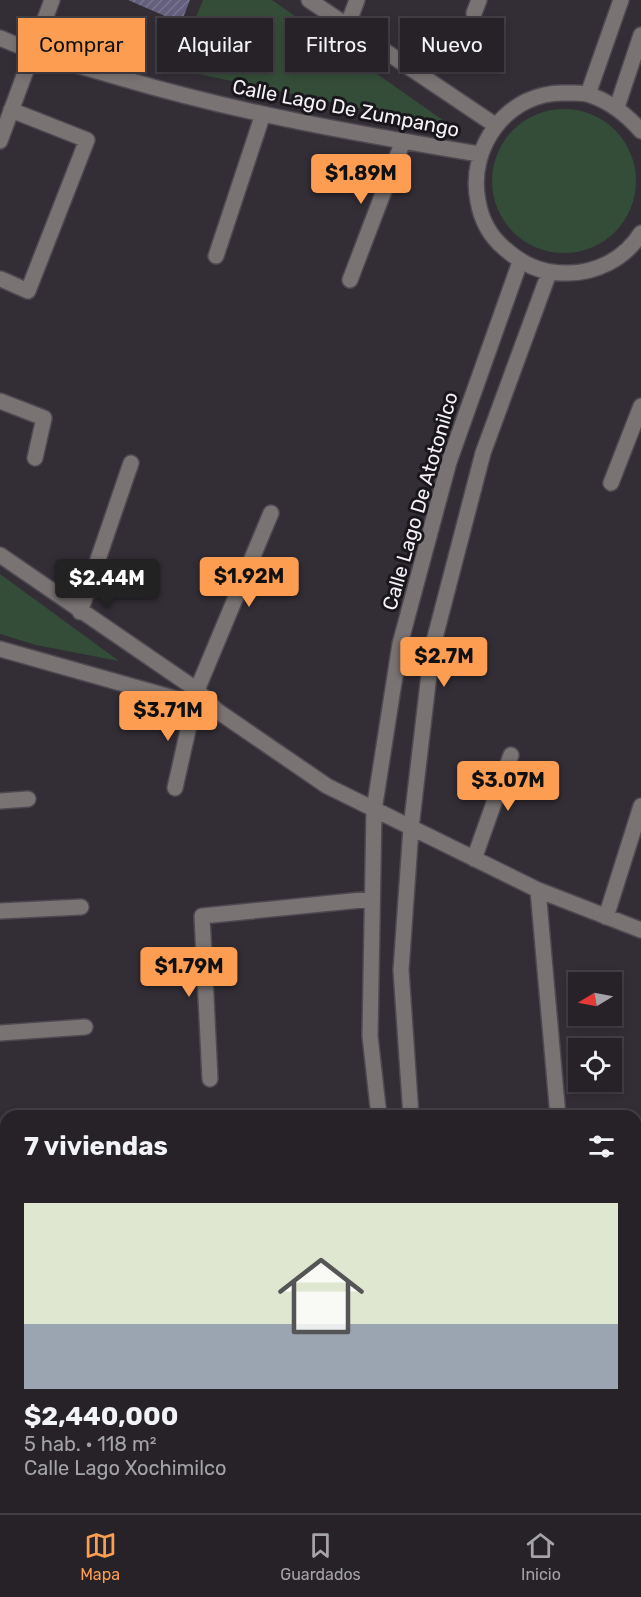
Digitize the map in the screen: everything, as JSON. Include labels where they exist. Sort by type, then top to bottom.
[{"type":"street","points":[[45,18],[52,0]]},
{"type":"street","name":"Calle Lago De Zumpango","points":[[309,0],[334,18]]},
{"type":"street","points":[[350,18],[357,0]]},
{"type":"street","points":[[588,94],[616,1]]},
{"type":"street","points":[[617,107],[641,35]]},
{"type":"street","name":"Calle Lago De Zumpango","points":[[0,38],[18,46]]},
{"type":"street","name":"Calle Lago De Zumpango","points":[[388,54],[495,125]]},
{"type":"street","points":[[0,141],[25,72]]},
{"type":"street","name":"Calle Lago De Zumpango","points":[[101,72],[197,100],[403,141],[479,153]]},
{"type":"street","points":[[641,131],[617,107],[588,94],[553,92],[521,103],[495,125],[479,153],[475,184],[480,215],[496,242],[520,262],[549,273],[581,273],[610,263],[635,243],[641,233]]},
{"type":"street","points":[[1,279],[28,291],[87,141],[11,110]]},
{"type":"street","points":[[216,256],[263,114]]},
{"type":"street","points":[[350,280],[403,141]]},
{"type":"street","name":"Calle Lago De Atotonilco","points":[[378,1110],[370,1036],[374,810],[406,622],[449,462],[520,262]]},
{"type":"street","points":[[411,1110],[401,970],[411,828],[432,649],[483,453],[549,273]]},
{"type":"street","points":[[0,401],[44,418],[35,458]]},
{"type":"street","points":[[611,483],[641,406]]},
{"type":"street","points":[[80,612],[131,463]]},
{"type":"street","points":[[175,788],[195,698],[271,513]]},
{"type":"street","points":[[0,555],[195,698],[327,786],[538,890],[641,930]]},
{"type":"street","points":[[0,649],[195,698]]},
{"type":"street","points":[[474,859],[511,755]]},
{"type":"street","points":[[0,801],[28,799]]},
{"type":"street","points":[[606,917],[641,806]]},
{"type":"street","points":[[538,890],[557,1110]]},
{"type":"street","points":[[210,1079],[202,916],[372,899]]},
{"type":"street","points":[[0,911],[81,908]]},
{"type":"street","points":[[0,1033],[85,1027]]},
{"type":"green space","points":[[203,0],[272,0],[298,18],[285,18],[285,72],[374,72],[454,128],[189,72],[273,72],[273,18],[196,18]]},
{"type":"green space","points":[[564,109],[591,115],[604,121],[615,130],[624,141],[630,154],[636,181],[630,208],[624,221],[615,232],[604,241],[591,247],[564,253],[537,247],[524,241],[513,232],[504,221],[498,208],[492,181],[498,154],[504,141],[513,130],[524,121],[537,115]]},
{"type":"green space","points":[[0,574],[119,661],[36,645],[0,634]]},
{"type":"building","points":[[128,0],[190,0],[183,18],[169,18]]}]
